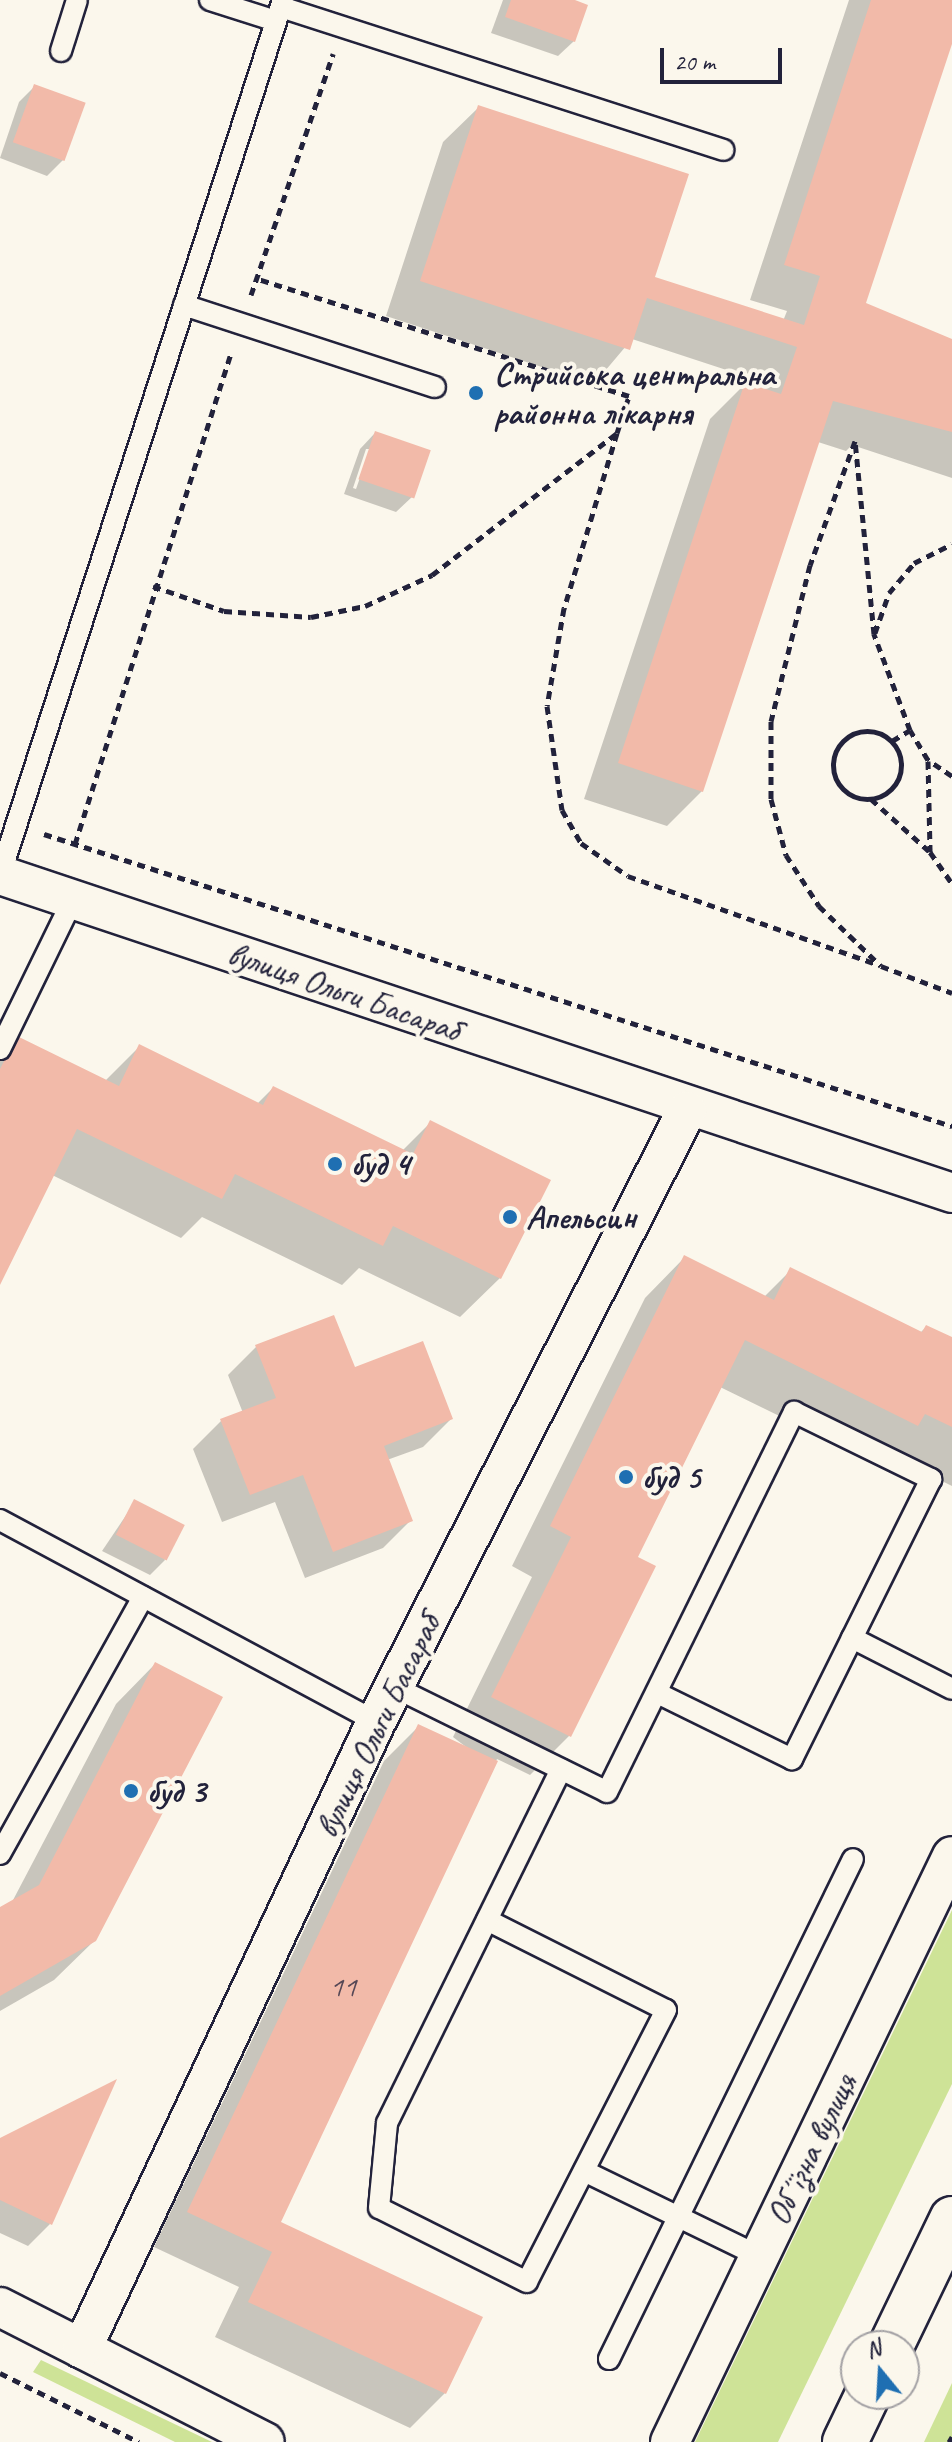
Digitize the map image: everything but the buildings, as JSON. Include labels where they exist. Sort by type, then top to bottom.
[{"type":"highway","points":[[899,2330],[952,2219]]},
{"type":"highway","points":[[845,2442],[860,2410]]},
{"type":"street","name":"вулиця Ольги Басараб","points":[[0,875],[74,897],[687,1110],[952,1193]]},
{"type":"street","name":"вулиця Ольги Басараб","points":[[82,2349],[376,1722],[687,1110]]},
{"type":"street","name":"Обʼїзна вулиця","points":[[670,2442],[952,1856]]},
{"type":"street","points":[[0,2307],[265,2442]]},
{"type":"lane","points":[[61,51],[77,0]]},
{"type":"lane","points":[[210,0],[280,9],[342,27],[723,150]]},
{"type":"lane","points":[[0,875],[280,9]]},
{"type":"lane","points":[[184,305],[435,387]]},
{"type":"lane","points":[[0,1049],[74,897]]},
{"type":"lane","points":[[394,1687],[607,1792],[794,1412],[931,1479],[792,1759],[657,1693]]},
{"type":"lane","points":[[0,1520],[376,1722]]},
{"type":"lane","points":[[0,1854],[143,1597]]},
{"type":"lane","points":[[852,1638],[952,1689]]},
{"type":"lane","points":[[487,1920],[666,2010],[527,2282],[379,2208],[387,2123],[487,1920],[561,1770]]},
{"type":"lane","points":[[609,2359],[853,1859]]},
{"type":"lane","points":[[584,2171],[759,2256]]},
{"type":"path","points":[[75,844],[153,586],[342,27]]},
{"type":"path","points":[[257,279],[629,396],[564,608],[547,706],[562,810],[581,843],[628,876],[952,993]]},
{"type":"path","points":[[153,586],[224,611],[311,617],[365,606],[432,575],[617,433]]},
{"type":"path","points":[[881,966],[819,906],[786,855],[771,799],[771,721],[810,565],[855,441],[874,634],[910,730],[928,760],[952,776]]},
{"type":"path","points":[[874,634],[889,593],[914,563],[952,544]]},
{"type":"path","points":[[892,741],[910,730]]},
{"type":"path","points":[[871,799],[896,784],[900,754],[892,741],[864,731],[838,746],[833,761],[843,789],[871,799],[930,852],[952,884]]},
{"type":"path","points":[[928,760],[930,852]]},
{"type":"path","points":[[17,825],[952,1126]]},
{"type":"path","points":[[0,2373],[139,2442]]},
{"type":"green space","points":[[952,1910],[952,2084],[778,2442],[695,2442]]},
{"type":"green space","points":[[41,2360],[212,2442],[175,2442],[33,2372]]},
{"type":"green space","points":[[952,2383],[952,2442],[924,2442]]},
{"type":"place","name":"Стрийська центральна районна лікарня","points":[[476,393]]},
{"type":"place","name":"буд 4","points":[[335,1164]]},
{"type":"place","name":"Апельсин","points":[[510,1217]]},
{"type":"place","name":"буд 5","points":[[626,1477]]},
{"type":"place","name":"буд 3","points":[[131,1791]]}]
